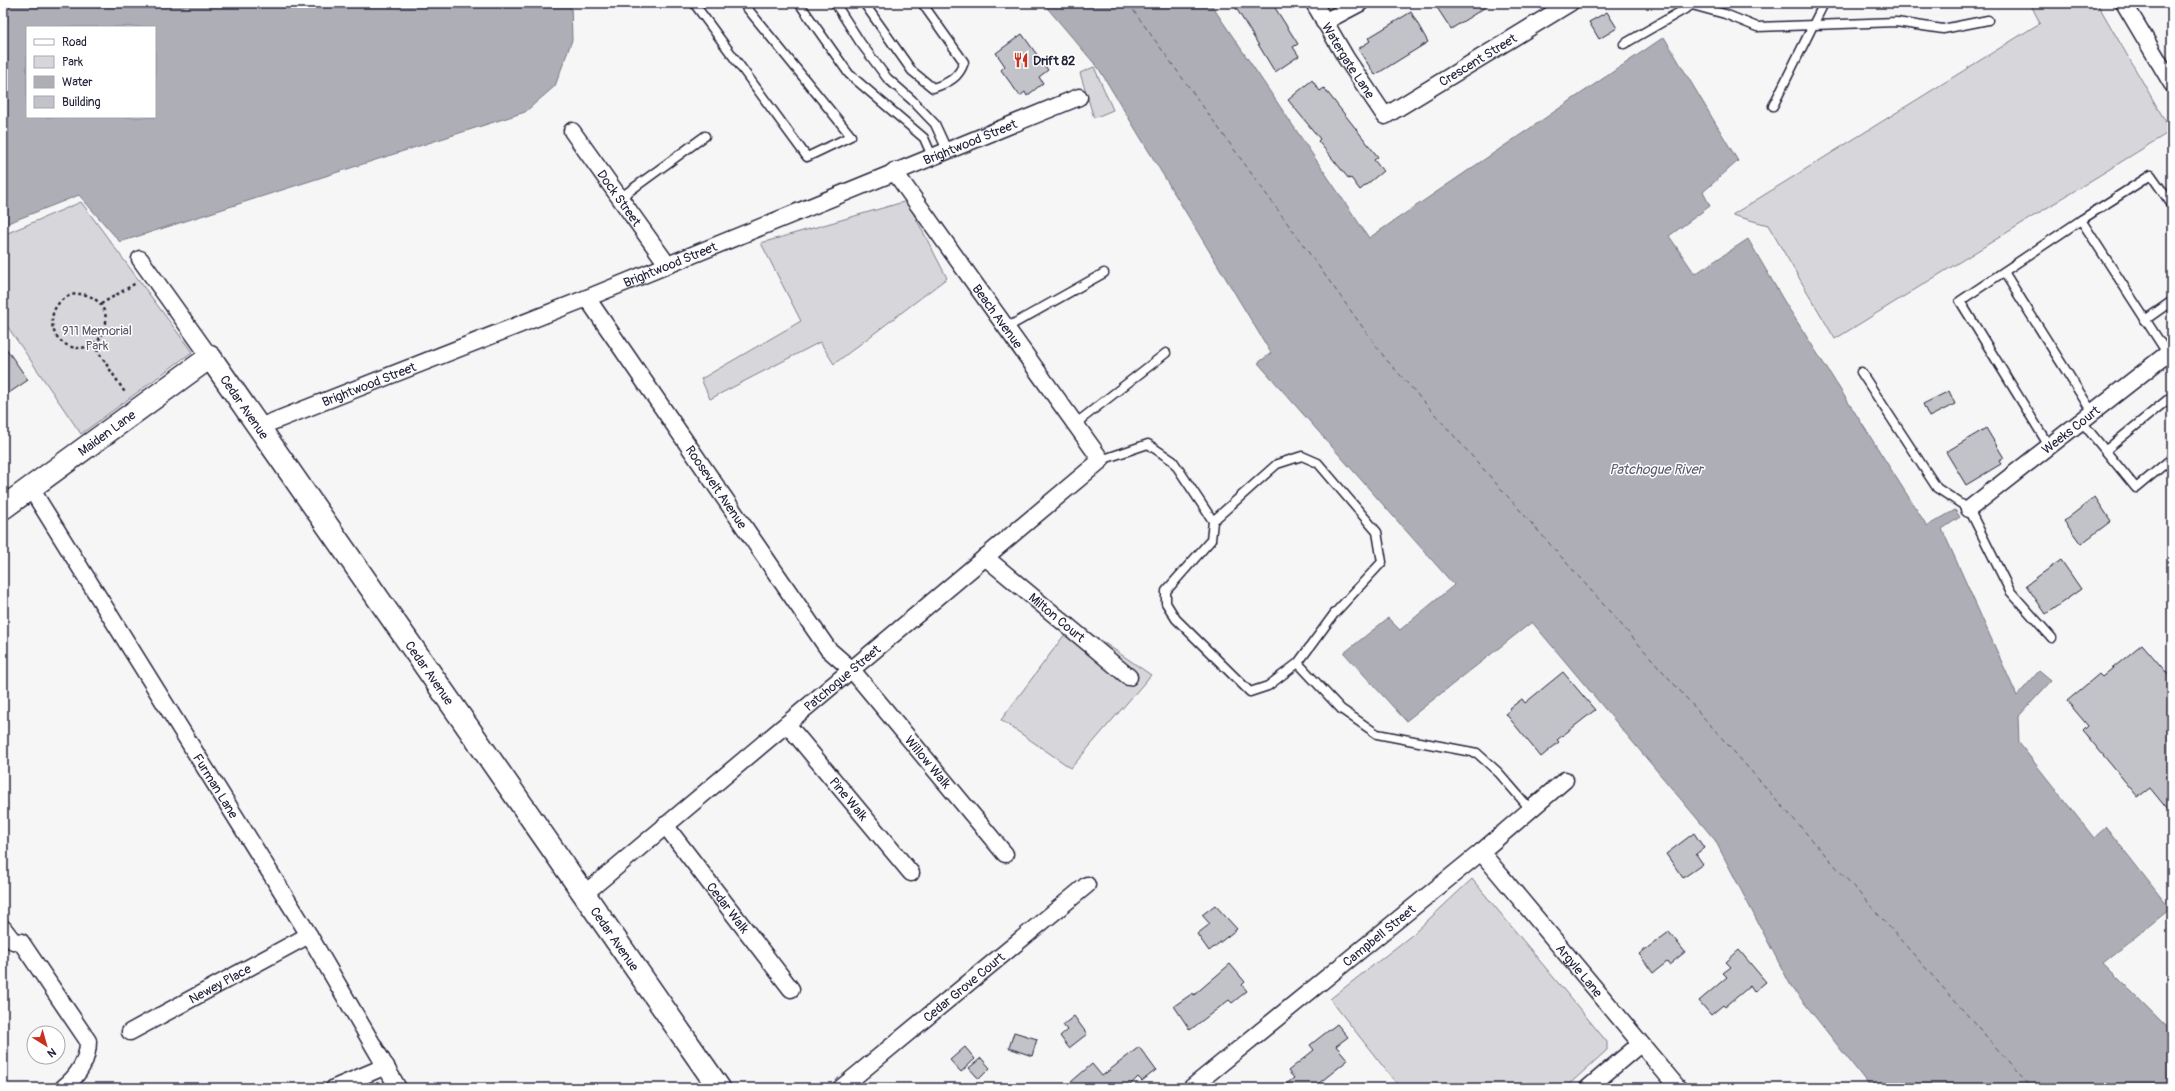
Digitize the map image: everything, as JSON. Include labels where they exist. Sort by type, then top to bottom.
[{"type":"street","name":"Watergate Lane","points":[[1314,3],[1324,22],[1385,116]]},
{"type":"street","points":[[1324,22],[1360,3]]},
{"type":"street","name":"Crescent Street","points":[[1385,116],[1570,3]]},
{"type":"street","points":[[2124,3],[2172,84]]},
{"type":"street","name":"Brightwood Street","points":[[259,427],[587,298],[894,171],[1079,97]]},
{"type":"street","name":"Dock Street","points":[[572,131],[667,264]]},
{"type":"street","name":"Beach Avenue","points":[[894,171],[1101,460]]},
{"type":"street","name":"Cedar Avenue","points":[[140,259],[259,427],[719,1088]]},
{"type":"street","name":"Roosevelt Avenue","points":[[587,298],[828,649],[852,670]]},
{"type":"street","name":"Weeks Court","points":[[1969,509],[2087,416],[2170,354]]},
{"type":"street","name":"Maiden Lane","points":[[3,508],[210,357]]},
{"type":"street","name":"Patchogue Street","points":[[584,895],[665,825],[1101,460]]},
{"type":"street","name":"Furman Lane","points":[[30,487],[309,935],[398,1088]]},
{"type":"street","name":"Milton Court","points":[[985,557],[1129,677]]},
{"type":"street","name":"Willow Walk","points":[[852,670],[1005,854]]},
{"type":"street","name":"Pine Walk","points":[[787,724],[911,873]]},
{"type":"street","name":"Campbell Street","points":[[1191,1088],[1481,852],[1565,780]]},
{"type":"street","name":"Cedar Walk","points":[[665,825],[791,989]]},
{"type":"street","name":"Argyle Lane","points":[[1481,852],[1678,1088]]},
{"type":"street","name":"Cedar Grove Court","points":[[841,1088],[1087,885]]},
{"type":"street","points":[[3,928],[8,945],[21,942],[88,1041],[88,1053],[82,1067],[75,1079],[63,1088]]},
{"type":"street","name":"Newey Place","points":[[130,1032],[309,935]]},
{"type":"street","points":[[1588,1088],[1640,1044]]},
{"type":"street","points":[[334,1088],[386,1066]]},
{"type":"lane","points":[[700,3],[696,6],[807,157],[851,136],[743,3]]},
{"type":"lane","points":[[799,3],[849,74],[924,138],[932,156]]},
{"type":"lane","points":[[834,3],[860,42],[887,78],[912,100],[935,124],[947,150]]},
{"type":"lane","points":[[864,3],[912,71],[932,88],[948,83],[961,73],[964,62],[922,3]]},
{"type":"lane","points":[[1773,106],[1824,3]]},
{"type":"lane","points":[[1624,44],[1692,5],[1725,14],[1757,27],[1896,22],[1943,30],[1988,20]]},
{"type":"lane","points":[[620,198],[705,136]]},
{"type":"lane","points":[[2049,446],[1960,301],[2081,220],[2151,176],[2172,205]]},
{"type":"lane","points":[[2081,220],[2145,320],[2170,354]]},
{"type":"lane","points":[[2004,272],[2106,450],[2136,488],[2172,458]]},
{"type":"lane","points":[[1006,328],[1104,273]]},
{"type":"lane","points":[[2145,320],[2172,301]]},
{"type":"lane","points":[[1075,424],[1166,352]]},
{"type":"lane","points":[[1861,372],[1938,488],[1969,509],[2010,591],[2052,638]]},
{"type":"lane","points":[[2106,450],[2172,396]]},
{"type":"lane","points":[[1101,460],[1148,444],[1173,461],[1213,521],[1211,540],[1166,591],[1166,603],[1176,619],[1250,692],[1268,686],[1298,663],[1334,614],[1382,562],[1377,532],[1318,463],[1302,456],[1277,464],[1213,521]]},
{"type":"lane","points":[[1298,663],[1341,709],[1377,734],[1477,753],[1499,773],[1531,810]]},
{"type":"path","points":[[101,304],[150,274]]},
{"type":"path","points":[[87,294],[101,304],[107,322],[105,330],[93,344],[85,348],[76,348],[60,340],[52,324],[52,315],[61,300],[69,295],[87,294]]},
{"type":"path","points":[[93,344],[131,401],[148,401]]},
{"type":"green space","points":[[2030,3],[2097,3],[2171,131],[1835,339],[1768,225],[1732,215],[2040,23]]},
{"type":"green space","points":[[1094,67],[1113,110],[1094,118],[1080,73]]},
{"type":"green space","points":[[907,201],[947,278],[834,364],[820,342],[710,399],[701,379],[801,321],[761,243]]},
{"type":"green space","name":"911 Memorial Park","points":[[81,202],[192,352],[81,434],[3,320],[3,235]]},
{"type":"green space","points":[[1074,622],[1151,675],[1071,768],[1001,720]]},
{"type":"green space","points":[[1472,879],[1607,1042],[1607,1050],[1565,1088],[1400,1088],[1330,999],[1412,935]]},
{"type":"water","points":[[3,3],[571,3],[572,40],[555,86],[525,112],[120,242],[79,195],[3,225]]},
{"type":"water","name":"Patchogue River","points":[[1043,3],[1210,3],[1369,238],[1664,37],[1738,161],[1703,192],[1710,206],[1669,236],[1695,274],[1748,239],[1784,301],[1927,526],[1955,510],[1960,517],[1942,529],[2017,696],[2039,671],[2051,681],[2018,717],[2019,743],[2094,838],[2106,827],[2170,909],[2103,963],[2172,1032],[2172,1088],[1871,1088],[1791,986],[1715,840],[1532,622],[1406,721],[1344,653],[1388,618],[1400,630],[1454,585],[1258,363],[1271,353],[1099,69]]},
{"type":"building","points":[[1233,3],[1272,3],[1298,44],[1293,47],[1299,56],[1275,72]]},
{"type":"building","points":[[1434,3],[1492,3],[1451,29]]},
{"type":"building","points":[[1411,12],[1428,42],[1375,75],[1358,49],[1370,41],[1368,38]]},
{"type":"building","points":[[1607,12],[1617,28],[1599,39],[1589,22]]},
{"type":"building","name":"Drift 82","points":[[1022,34],[1048,70],[1039,77],[1043,83],[1027,96],[1025,92],[1020,96],[1001,70],[1005,66],[996,53]]},
{"type":"building","points":[[1312,80],[1320,91],[1324,88],[1378,157],[1374,160],[1383,171],[1360,190],[1318,141],[1320,139],[1288,100]]},
{"type":"building","points":[[3,344],[28,380],[3,397]]},
{"type":"building","points":[[1949,391],[1955,404],[1929,417],[1923,404]]},
{"type":"building","points":[[1986,428],[2004,458],[1999,461],[2001,464],[1966,485],[1946,452]]},
{"type":"building","points":[[2095,497],[2111,521],[2081,544],[2064,521]]},
{"type":"building","points":[[2061,560],[2081,589],[2046,614],[2026,585]]},
{"type":"building","points":[[2142,644],[2172,679],[2172,815],[2150,788],[2138,797],[2083,731],[2088,726],[2067,701],[2099,674],[2102,677]]},
{"type":"building","points":[[1563,672],[1595,710],[1557,740],[1559,742],[1541,757],[1506,714],[1511,710],[1510,708],[1522,699],[1525,703]]},
{"type":"building","points":[[1694,833],[1704,848],[1696,854],[1703,864],[1683,878],[1666,854]]},
{"type":"building","points":[[1215,905],[1237,929],[1209,951],[1197,934],[1210,924],[1202,915]]},
{"type":"building","points":[[1669,932],[1685,952],[1669,965],[1667,962],[1653,973],[1639,954]]},
{"type":"building","points":[[1739,950],[1766,982],[1754,992],[1750,986],[1725,1007],[1723,1005],[1711,1015],[1699,1001],[1727,977],[1723,973],[1731,967],[1726,962]]},
{"type":"building","points":[[1230,964],[1245,982],[1242,985],[1247,991],[1232,1003],[1229,1000],[1190,1030],[1174,1006],[1193,993],[1194,995]]},
{"type":"building","points":[[1074,1016],[1087,1034],[1069,1048],[1060,1036],[1067,1030],[1063,1025]]},
{"type":"building","points":[[1337,1024],[1348,1037],[1336,1046],[1348,1060],[1313,1088],[1281,1088],[1294,1078],[1288,1071],[1314,1050],[1310,1045]]},
{"type":"building","points":[[1014,1032],[1037,1039],[1032,1056],[1009,1048]]},
{"type":"building","points":[[965,1047],[975,1059],[961,1072],[950,1060]]},
{"type":"building","points":[[1139,1047],[1156,1070],[1142,1081],[1138,1077],[1127,1088],[1064,1088],[1092,1064],[1102,1076]]},
{"type":"building","points":[[981,1058],[990,1068],[979,1079],[969,1068]]},
{"type":"ferry route","points":[[1128,3],[1385,358],[2032,1088]]},
{"type":"place","name":"Drift 82","points":[[1021,60]]}]
